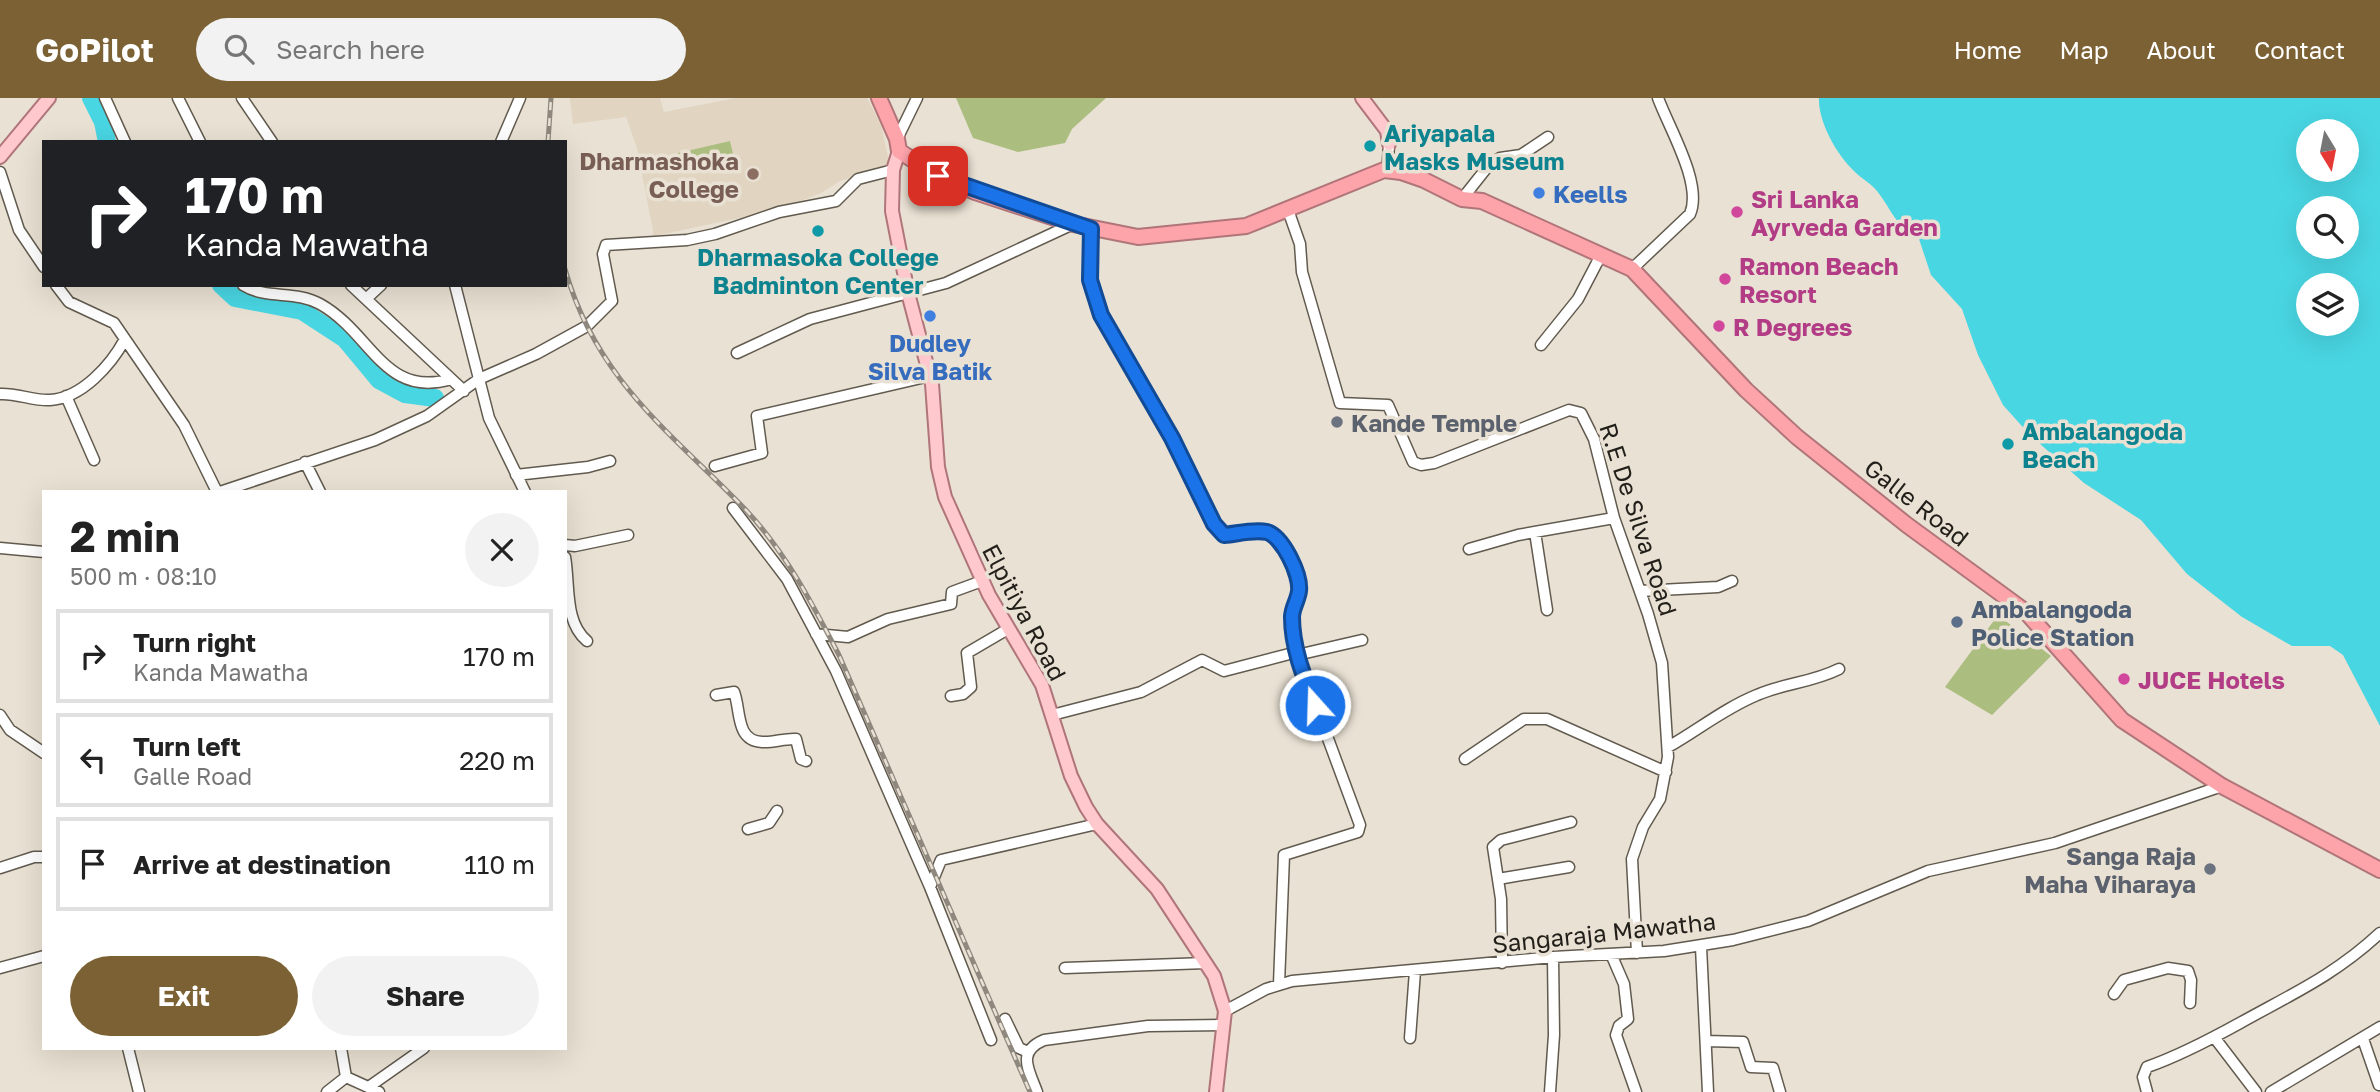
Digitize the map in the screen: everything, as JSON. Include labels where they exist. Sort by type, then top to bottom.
[{"type":"highway","points":[[879,98],[898,145]]},
{"type":"highway","name":"Galle Road","points":[[898,145],[938,176],[1073,225],[1138,237],[1221,231],[1246,226],[1384,170],[1424,180],[1462,199],[1482,201],[1632,269],[1746,390],[1797,437],[1944,554],[2026,612],[2122,720],[2222,786],[2380,870]]},
{"type":"highway","name":"Galle Road","points":[[1314,197],[1322,189],[1358,171],[1388,161],[1418,171],[1424,180]]},
{"type":"main road","points":[[0,157],[49,98]]},
{"type":"main road","points":[[1362,98],[1387,131],[1389,144]]},
{"type":"main road","name":"Elpitiya Road","points":[[898,145],[893,170],[892,211],[908,293],[930,376],[937,423],[938,467],[944,497],[982,581],[1042,685],[1071,776],[1097,824],[1157,889],[1206,963],[1222,995],[1225,1011],[1216,1092]]},
{"type":"street","points":[[105,98],[124,140]]},
{"type":"street","points":[[178,98],[199,140]]},
{"type":"street","points":[[242,98],[271,140]]},
{"type":"street","points":[[502,140],[520,98]]},
{"type":"street","points":[[898,145],[917,98]]},
{"type":"street","points":[[1632,269],[1690,214],[1695,204],[1689,174],[1658,98]]},
{"type":"street","points":[[1462,199],[1489,165],[1500,158],[1521,155],[1548,136]]},
{"type":"street","points":[[1388,161],[1389,144]]},
{"type":"street","points":[[224,490],[375,440],[427,416],[479,379],[536,354],[587,326],[612,301],[603,254],[606,245],[687,240],[715,234],[779,212],[836,201],[858,179],[893,170]]},
{"type":"street","points":[[0,172],[19,230],[42,264]]},
{"type":"street","name":"R.E De Silva Road","points":[[1289,210],[1300,244],[1302,272],[1340,403],[1388,405],[1413,462],[1421,465],[1451,457],[1569,410],[1576,410],[1585,419],[1594,439],[1614,518],[1662,663],[1668,747],[1666,772],[1660,799],[1643,827],[1632,859],[1637,953]]},
{"type":"street","points":[[737,352],[788,327],[946,283],[978,271],[1073,225]]},
{"type":"street","points":[[1091,229],[1090,280],[1101,315],[1172,438],[1214,524],[1224,535],[1244,531],[1268,533],[1280,542],[1290,561],[1300,590],[1292,615],[1297,654],[1360,825],[1358,832],[1284,855],[1279,984]]},
{"type":"street","points":[[1541,345],[1578,299],[1601,255]]},
{"type":"street","points":[[58,287],[69,302],[78,308],[114,323],[184,425],[217,490]]},
{"type":"street","points":[[249,287],[268,294],[301,296],[320,304],[346,323],[397,377],[413,383],[432,384],[451,379]]},
{"type":"street","points":[[353,287],[464,391]]},
{"type":"street","points":[[367,298],[379,287]]},
{"type":"street","points":[[456,287],[491,426],[524,490]]},
{"type":"street","points":[[0,394],[49,400],[66,396],[88,383],[125,339]]},
{"type":"street","points":[[715,466],[762,453],[757,416],[930,376]]},
{"type":"street","points":[[66,396],[94,460]]},
{"type":"street","points":[[516,475],[610,461]]},
{"type":"street","points":[[305,462],[319,490]]},
{"type":"street","points":[[733,508],[788,579],[836,671],[930,887],[991,1040]]},
{"type":"street","points":[[1469,549],[1535,532],[1614,518]]},
{"type":"street","points":[[1535,532],[1547,610]]},
{"type":"street","points":[[567,545],[575,546],[628,535]]},
{"type":"street","points":[[0,548],[42,552]]},
{"type":"street","points":[[567,576],[571,615],[575,627],[587,641]]},
{"type":"street","points":[[816,634],[838,638],[857,635],[888,620],[951,604],[952,592],[982,581]]},
{"type":"street","points":[[1640,592],[1710,588],[1732,582]]},
{"type":"street","points":[[951,696],[963,694],[971,687],[967,653],[1008,629]]},
{"type":"street","points":[[1052,715],[1141,692],[1202,660],[1224,671],[1362,640]]},
{"type":"street","points":[[1668,747],[1734,705],[1761,693],[1814,681],[1839,669]]},
{"type":"street","points":[[716,695],[734,692],[742,729],[747,737],[761,742],[796,739],[801,759],[806,761]]},
{"type":"street","points":[[0,715],[10,730],[42,752]]},
{"type":"street","points":[[1465,759],[1524,719],[1547,719],[1666,772]]},
{"type":"street","name":"Sangaraja Mawatha","points":[[1225,1011],[1279,984],[1553,957],[1701,947],[1808,921],[1928,871],[2085,834],[2222,786]]},
{"type":"street","points":[[748,829],[769,823],[776,811]]},
{"type":"street","points":[[1502,963],[1498,879],[1493,846],[1501,840],[1571,822]]},
{"type":"street","points":[[930,887],[941,860],[1097,824]]},
{"type":"street","points":[[0,868],[42,857]]},
{"type":"street","points":[[1498,879],[1569,867]]},
{"type":"street","points":[[2147,1092],[2143,1077],[2147,1067],[2214,1037],[2315,984],[2348,962],[2380,933]]},
{"type":"street","points":[[1701,947],[1708,1092]]},
{"type":"street","points":[[1611,954],[1629,1008],[1628,1019],[1619,1026],[1616,1035],[1636,1092]]},
{"type":"street","points":[[0,968],[42,957]]},
{"type":"street","points":[[1550,1092],[1555,1035],[1553,957]]},
{"type":"street","points":[[1065,968],[1206,963]]},
{"type":"street","points":[[2114,994],[2124,980],[2177,967],[2188,971],[2191,980],[2190,1003]]},
{"type":"street","points":[[1410,1038],[1415,971]]},
{"type":"street","points":[[1005,1019],[1019,1048],[1028,1052]]},
{"type":"street","points":[[1037,1092],[1027,1065],[1028,1052],[1032,1045],[1044,1040],[1148,1026],[1224,1025]]},
{"type":"street","points":[[2271,1092],[2281,1083],[2380,1027]]},
{"type":"street","points":[[2214,1037],[2256,1092]]},
{"type":"street","points":[[2363,1039],[2379,1085]]},
{"type":"street","points":[[1706,1041],[1743,1042],[1751,1066],[1773,1068],[1780,1092]]},
{"type":"street","points":[[128,1050],[139,1092]]},
{"type":"street","points":[[341,1050],[346,1077]]},
{"type":"street","points":[[346,1077],[374,1089],[422,1050]]},
{"type":"street","points":[[327,1092],[346,1077]]},
{"type":"shaded area","name":"Dharmashoka College","points":[[570,98],[660,98],[664,112],[736,98],[867,98],[881,125],[890,166],[840,181],[821,193],[777,210],[654,236],[637,148],[626,117],[573,124]]},
{"type":"green space","points":[[956,98],[1106,98],[1072,129],[1065,143],[1018,152],[973,138]]},
{"type":"green space","points":[[730,141],[734,158],[682,169],[678,153]]},
{"type":"green space","points":[[1998,615],[2051,656],[1992,715],[1945,687]]},
{"type":"water","points":[[1819,98],[2380,98],[2380,726],[2343,655],[2330,646],[2292,646],[2242,617],[2187,574],[2141,520],[2084,483],[2029,434],[2003,405],[1978,355],[1962,309],[1931,275],[1919,239],[1899,223],[1875,188],[1856,173],[1840,155],[1829,137]]},
{"type":"waterway","points":[[91,98],[103,122],[107,140]]},
{"type":"waterway","points":[[223,287],[235,298],[302,311],[345,339],[379,380],[405,394],[435,398]]},
{"type":"railway","points":[[548,140],[551,98]]},
{"type":"railway","points":[[567,275],[579,308],[615,373],[663,428],[759,525],[808,597],[839,655],[1030,1092]]},
{"type":"place","name":"Ariyapala Masks Museum","points":[[1370,146]]},
{"type":"place","name":"Dharmashoka College","points":[[753,174]]},
{"type":"place","name":"Keells","points":[[1539,193]]},
{"type":"place","name":"Sri Lanka Ayrveda Garden","points":[[1737,212]]},
{"type":"place","name":"Dharmasoka College Badminton Center","points":[[818,231]]},
{"type":"place","name":"Ramon Beach Resort","points":[[1725,279]]},
{"type":"place","name":"Dudley Silva Batik","points":[[930,316]]},
{"type":"place","name":"R Degrees","points":[[1719,326]]},
{"type":"place","name":"Kande Temple","points":[[1337,422]]},
{"type":"place","name":"Ambalangoda Beach","points":[[2008,444]]},
{"type":"place","name":"Ambalangoda Police Station","points":[[1957,622]]},
{"type":"place","name":"JUCE Hotels","points":[[2124,679]]},
{"type":"place","name":"Sanga Raja Maha Viharaya","points":[[2210,869]]},
{"type":"route","points":[[938,176],[975,192],[1091,229],[1090,280],[1101,315],[1111,337],[1172,438],[1214,524],[1224,535],[1244,531],[1268,533],[1280,542],[1290,561],[1300,590],[1292,615],[1297,656],[1315,705]]}]
